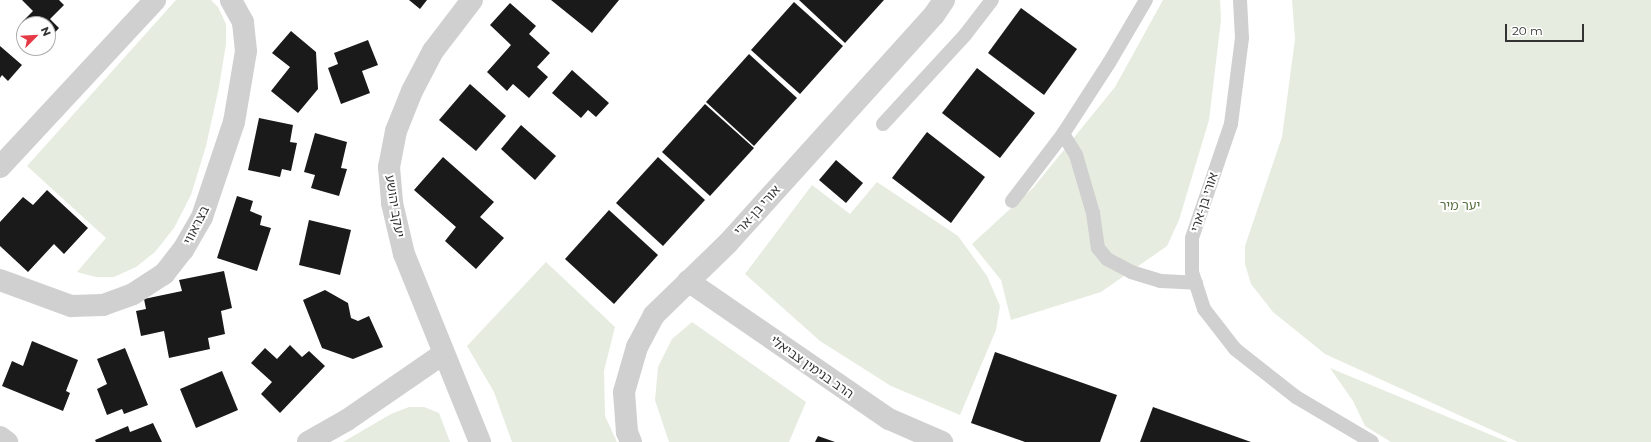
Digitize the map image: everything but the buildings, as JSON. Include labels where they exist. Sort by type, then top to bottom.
[{"type":"street","points":[[0,167],[156,0]]},
{"type":"street","name":"בצראווי","points":[[0,280],[71,306],[103,305],[133,294],[168,268],[183,250],[202,217],[234,122],[246,51],[243,22],[231,0]]},
{"type":"street","name":"יעקב יהושע","points":[[472,0],[433,51],[412,91],[396,131],[389,167],[392,203],[404,254],[442,354],[480,442]]},
{"type":"street","name":"אורי בן-ארי","points":[[631,442],[627,432],[624,392],[637,347],[654,315],[728,243],[934,15],[944,0]]},
{"type":"street","name":"הרב בנימין צביאלי","points":[[688,281],[889,419],[942,442]]},
{"type":"street","points":[[308,442],[347,420],[442,354]]},
{"type":"street","points":[[0,436],[7,442]]},
{"type":"lane","points":[[883,124],[965,34],[992,0]]},
{"type":"lane","points":[[1012,201],[1062,134],[1109,63],[1146,0]]},
{"type":"lane","name":"אורי בן-ארי","points":[[1240,0],[1242,38],[1231,124],[1192,238],[1192,272],[1204,309],[1235,349],[1296,397],[1372,442]]},
{"type":"lane","points":[[1062,134],[1076,155],[1093,213],[1098,248],[1107,259],[1131,272],[1161,281],[1196,283]]},
{"type":"green space","points":[[176,0],[211,0],[218,7],[226,24],[226,44],[219,87],[206,146],[191,195],[174,228],[155,252],[136,267],[114,277],[96,277],[77,272],[106,238],[27,166]]},
{"type":"green space","points":[[1163,0],[1220,0],[1221,20],[1209,120],[1179,220],[1167,246],[1101,292],[1011,320],[1001,280],[972,244],[1033,188],[1115,87]]},
{"type":"green space","name":"יער מיר","points":[[1292,0],[1651,0],[1651,442],[1518,442],[1325,354],[1273,312],[1251,284],[1245,264],[1245,246],[1282,137],[1295,39]]},
{"type":"green space","points":[[877,182],[958,236],[987,276],[1000,306],[996,330],[960,415],[891,386],[820,341],[745,274],[812,185],[850,214]]},
{"type":"green space","points":[[546,262],[615,327],[604,371],[605,416],[617,442],[512,442],[494,392],[467,346]]},
{"type":"green space","points":[[692,322],[806,402],[789,442],[669,442],[655,400],[658,367],[672,339]]},
{"type":"green space","points":[[1330,368],[1508,442],[1391,442],[1365,426],[1353,401]]},
{"type":"green space","points":[[409,407],[424,407],[439,413],[450,442],[343,442],[391,414]]}]
